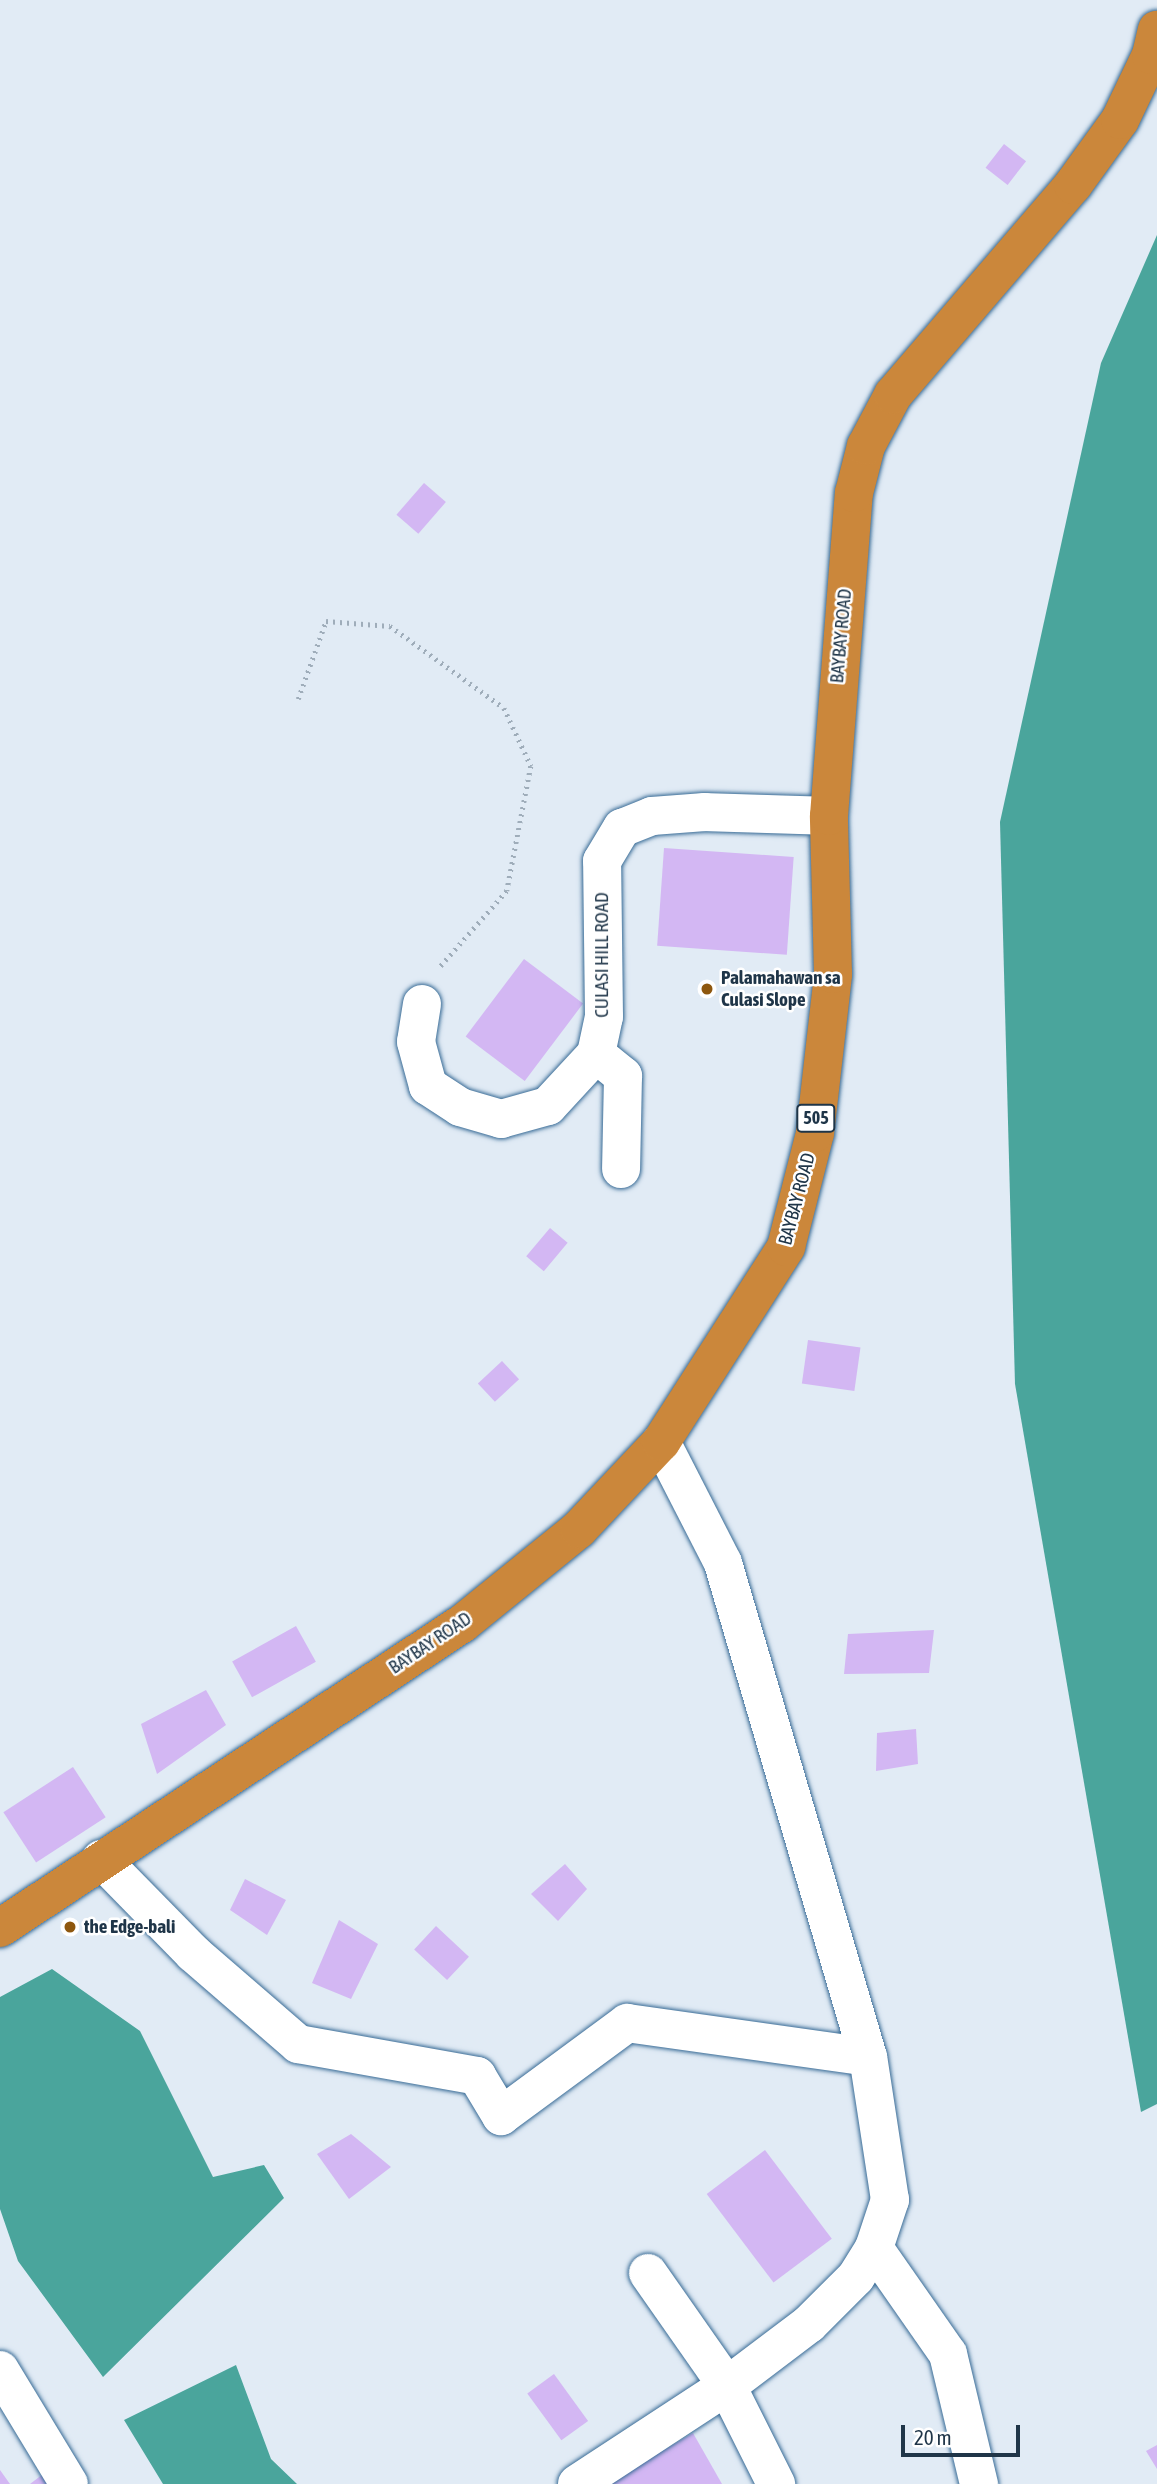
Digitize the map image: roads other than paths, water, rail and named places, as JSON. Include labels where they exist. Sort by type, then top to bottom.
[{"type":"highway","name":"BAYBAY ROAD","points":[[0,1928],[463,1623],[579,1530],[661,1442],[786,1247],[815,1133],[833,974],[829,816],[853,506],[866,446],[893,395],[1065,195],[1120,120],[1151,55],[1157,30]]},
{"type":"street","name":"CULASI HILL ROAD","points":[[596,1054],[604,1017],[602,861],[622,828],[652,816],[705,812],[829,816]]},
{"type":"street","points":[[422,1004],[416,1042],[428,1086],[460,1107],[501,1119],[548,1106],[596,1054],[622,1076],[621,1169]]},
{"type":"street","points":[[577,2484],[727,2386],[809,2324],[856,2277],[874,2248],[890,2200],[868,2057],[723,1563],[661,1442]]},
{"type":"street","points":[[101,1859],[193,1953],[298,2044],[477,2076],[501,2116],[627,2023],[868,2057]]},
{"type":"street","points":[[874,2248],[948,2354],[979,2484]]},
{"type":"street","points":[[648,2273],[727,2386],[776,2484]]},
{"type":"street","points":[[0,2370],[69,2484]]},
{"type":"place","name":"Palamahawan sa Culasi Slope","points":[[707,989]]},
{"type":"place","name":"the Edge-bali","points":[[70,1927]]}]
